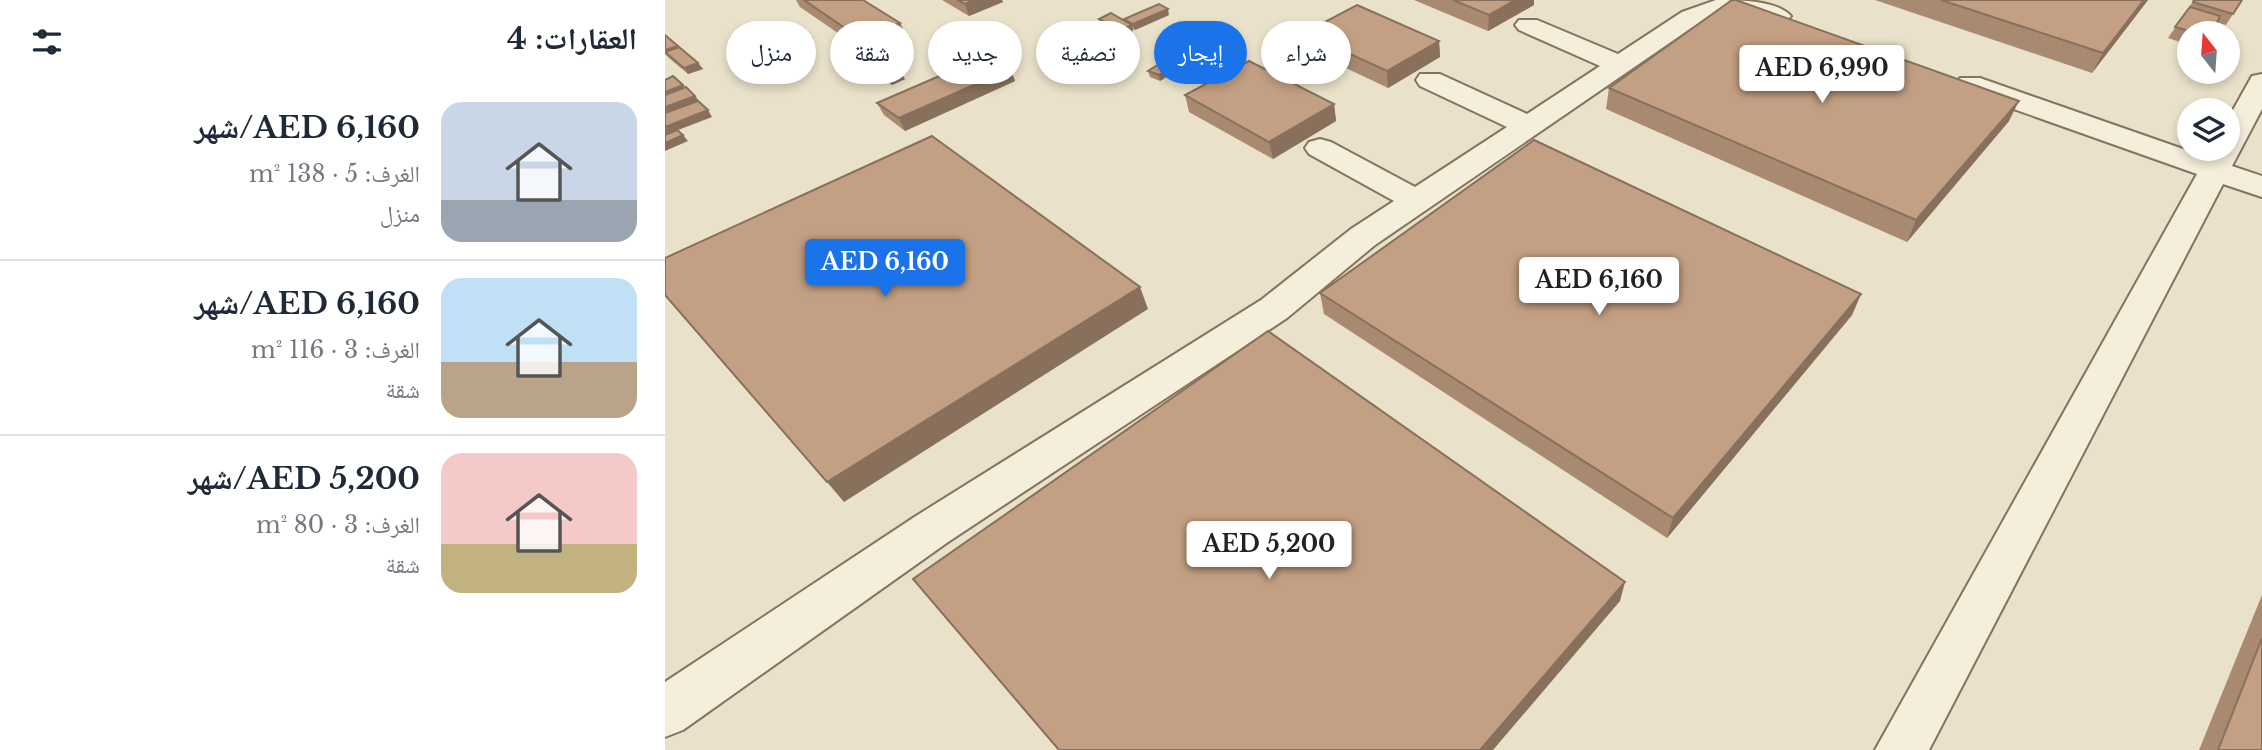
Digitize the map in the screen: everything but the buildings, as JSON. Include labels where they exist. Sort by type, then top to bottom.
[{"type":"lane","points":[[665,712],[932,529],[1274,309],[1363,237],[1691,18],[1725,2],[1751,6],[1802,24]]},
{"type":"lane","points":[[1528,25],[1620,65]]},
{"type":"lane","points":[[1944,75],[2177,142]]},
{"type":"lane","points":[[1430,80],[1529,127]]},
{"type":"lane","points":[[2240,123],[2262,82]]},
{"type":"lane","points":[[1321,148],[1417,201]]},
{"type":"lane","points":[[1901,750],[2220,161]]},
{"type":"lane","points":[[2230,161],[2262,187]]}]
